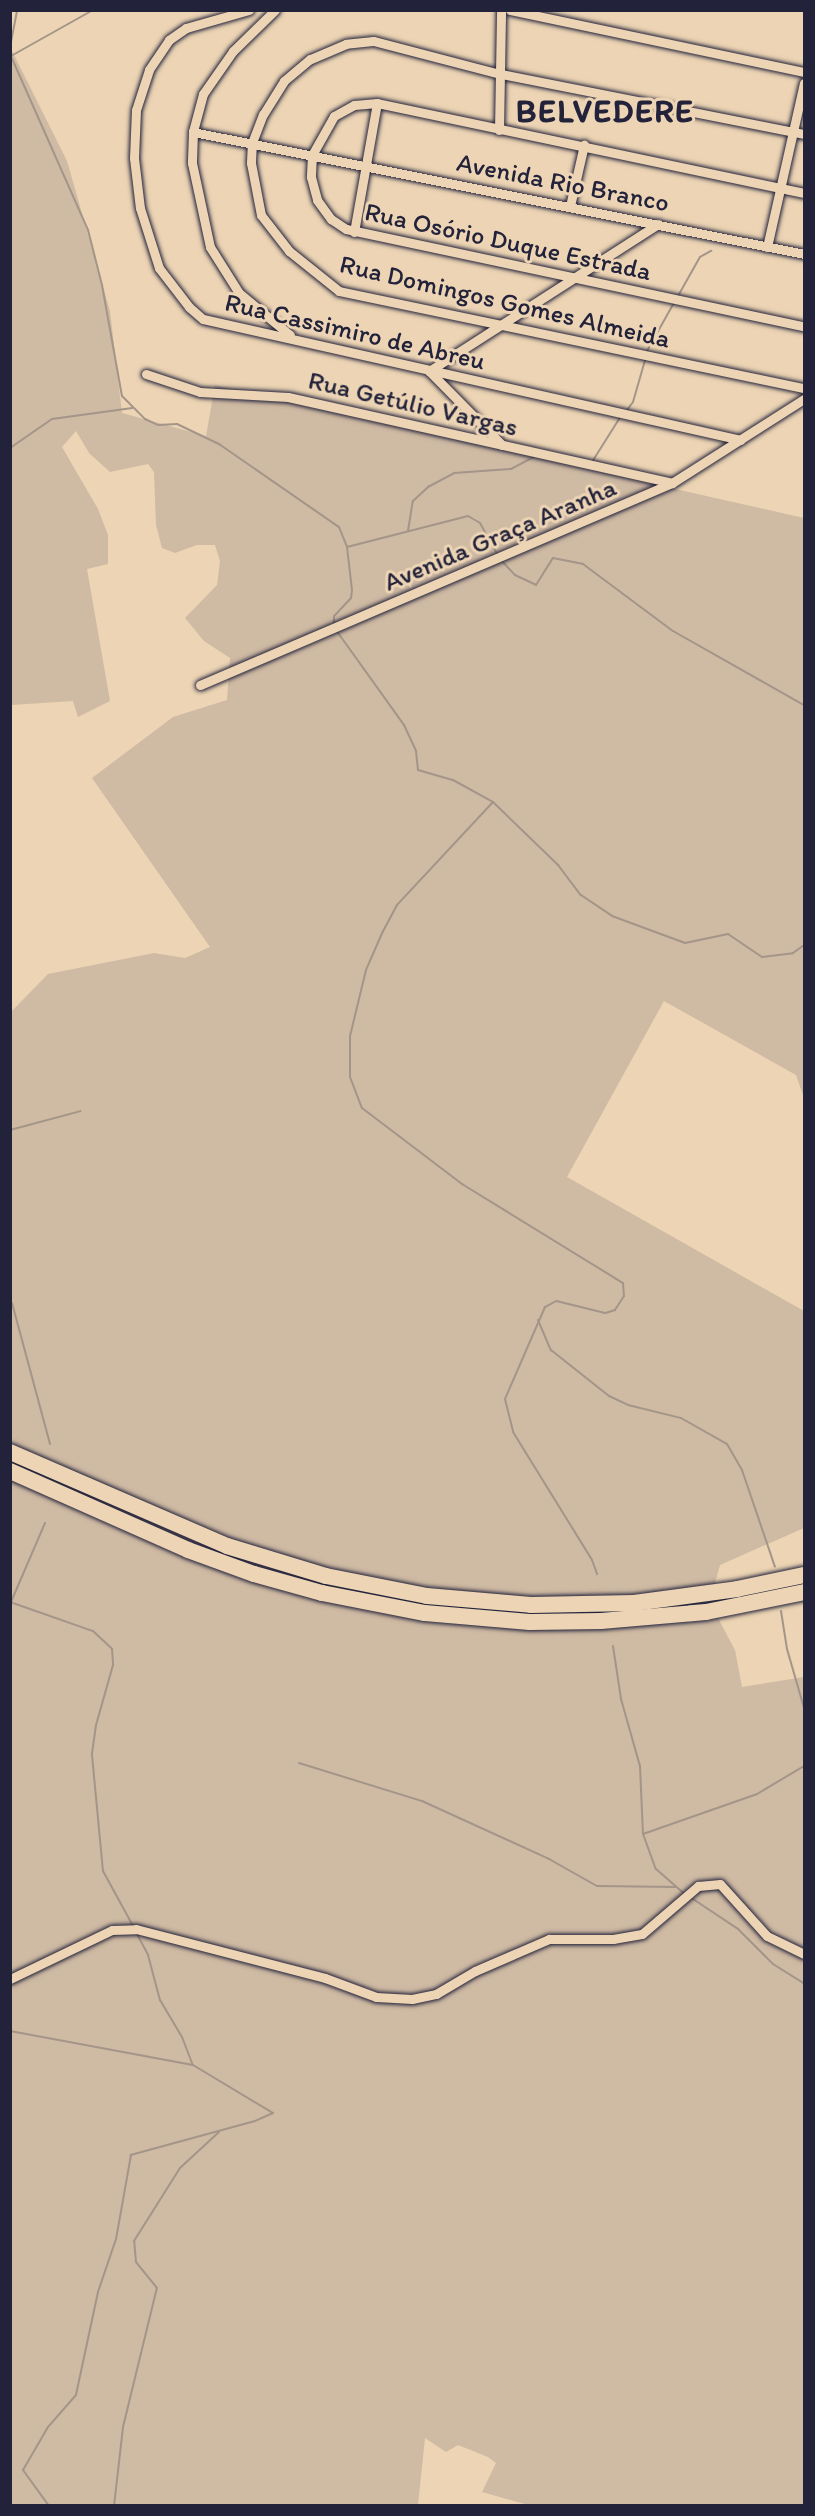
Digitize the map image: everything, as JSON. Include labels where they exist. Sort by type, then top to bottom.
[{"type":"highway","points":[[10,1452],[227,1546],[326,1576],[428,1596],[531,1605],[634,1603],[726,1591],[804,1575]]},
{"type":"highway","points":[[10,1471],[243,1570],[333,1596],[425,1613],[495,1620],[600,1622],[706,1612],[804,1592]]},
{"type":"street","name":"Rua Cassimiro de Abreu","points":[[249,10],[186,28],[170,40],[149,70],[136,110],[134,158],[140,208],[159,268],[189,307],[203,319],[292,337],[429,371],[741,440]]},
{"type":"street","points":[[275,10],[233,51],[203,94],[193,132],[192,163],[210,247],[239,293],[292,337]]},
{"type":"street","points":[[498,130],[501,10]]},
{"type":"street","points":[[510,10],[804,72]]},
{"type":"street","name":"Rua Domingos Gomes Almeida","points":[[804,134],[500,74],[373,41],[346,44],[310,59],[284,81],[263,114],[252,142],[253,189],[261,214],[289,251],[323,282],[339,291],[498,327],[804,388]]},
{"type":"street","points":[[767,247],[804,83]]},
{"type":"street","points":[[354,232],[377,103]]},
{"type":"street","points":[[312,155],[334,116],[354,105],[377,103],[804,193]]},
{"type":"street","name":"Avenida Rio Branco","points":[[193,132],[804,254]]},
{"type":"street","points":[[570,206],[584,145]]},
{"type":"street","name":"Rua Osório Duque Estrada","points":[[312,155],[311,177],[317,200],[332,219],[354,232],[804,326]]},
{"type":"street","points":[[502,445],[429,371],[658,224]]},
{"type":"street","name":"Rua Getúlio Vargas","points":[[146,374],[200,392],[288,397],[672,483]]},
{"type":"street","name":"Avenida Graça Aranha","points":[[200,685],[672,483],[804,399]]},
{"type":"street","points":[[10,1978],[112,1930],[136,1929],[325,1978],[376,1997],[412,1999],[436,1994],[475,1971],[549,1939],[613,1940],[642,1934],[698,1886],[720,1884],[767,1936],[804,1954]]},
{"type":"shaded area","points":[[11,49],[67,161],[110,311],[122,413],[206,436],[215,385],[804,518],[804,1098],[796,1075],[664,1001],[567,1177],[804,1311],[804,1528],[720,1565],[712,1594],[720,1622],[735,1650],[742,1687],[804,1677],[804,2505],[528,2505],[482,2492],[496,2463],[488,2457],[458,2445],[446,2452],[425,2438],[418,2505],[11,2505],[11,1012],[48,974],[154,953],[185,958],[210,947],[92,778],[173,717],[227,700],[230,658],[204,641],[185,618],[217,585],[220,561],[215,545],[197,545],[175,553],[162,548],[156,525],[154,472],[148,464],[110,472],[89,453],[76,431],[62,447],[98,509],[108,535],[108,564],[87,569],[110,701],[78,717],[73,701],[11,705]]},
{"type":"waterway","points":[[10,47],[17,10]]},
{"type":"waterway","points":[[11,56],[93,10]]},
{"type":"waterway","points":[[10,54],[88,230],[102,285],[122,396],[145,419],[158,425],[177,424],[219,444],[339,527],[347,547],[352,590],[351,598],[334,616],[334,625]]},
{"type":"waterway","points":[[678,296],[700,257],[711,251]]},
{"type":"waterway","points":[[647,351],[675,301]]},
{"type":"waterway","points":[[627,410],[633,402],[646,357]]},
{"type":"waterway","points":[[10,448],[52,419],[132,408]]},
{"type":"waterway","points":[[592,462],[621,416]]},
{"type":"waterway","points":[[408,531],[413,501],[428,487],[454,473],[511,469],[535,456]]},
{"type":"waterway","points":[[347,547],[468,516],[480,523],[497,554]]},
{"type":"waterway","points":[[500,559],[515,575],[536,585],[553,558],[583,564],[673,631],[804,705]]},
{"type":"waterway","points":[[336,630],[404,725],[416,751],[418,770],[453,780],[493,802],[558,865],[581,895],[612,916],[685,943],[728,934],[762,957],[793,953],[804,945]]},
{"type":"waterway","points":[[493,802],[397,905],[383,931],[366,970],[350,1036],[350,1077],[362,1108],[462,1184],[623,1283],[624,1296],[615,1310],[605,1313],[556,1301],[545,1307],[505,1399],[513,1432],[592,1560],[597,1574]]},
{"type":"waterway","points":[[10,1130],[81,1111]]},
{"type":"waterway","points":[[12,1303],[50,1444]]},
{"type":"waterway","points":[[538,1320],[551,1350],[609,1396],[628,1405],[681,1418],[727,1444],[742,1470],[775,1567]]},
{"type":"waterway","points":[[11,1602],[45,1523]]},
{"type":"waterway","points":[[10,1602],[93,1631],[112,1649],[113,1665],[96,1725],[92,1755],[103,1871],[133,1926]]},
{"type":"waterway","points":[[781,1611],[787,1649],[804,1708]]},
{"type":"waterway","points":[[613,1646],[621,1699],[640,1766],[643,1834],[656,1869],[685,1894]]},
{"type":"waterway","points":[[299,1763],[422,1801],[549,1859],[597,1886],[676,1887]]},
{"type":"waterway","points":[[643,1834],[757,1794],[804,1766]]},
{"type":"waterway","points":[[690,1897],[738,1929],[773,1964],[804,1983]]},
{"type":"waterway","points":[[137,1934],[148,1955],[160,2000],[182,2037],[193,2065]]},
{"type":"waterway","points":[[10,2031],[193,2065],[273,2113],[255,2121],[131,2155],[116,2239],[98,2292],[76,2395],[48,2427],[23,2470],[49,2506]]},
{"type":"waterway","points":[[114,2506],[123,2427],[157,2288],[136,2262],[134,2241],[180,2168],[219,2132]]},
{"type":"district","name":"BELVEDERE","points":[[605,111]]}]
